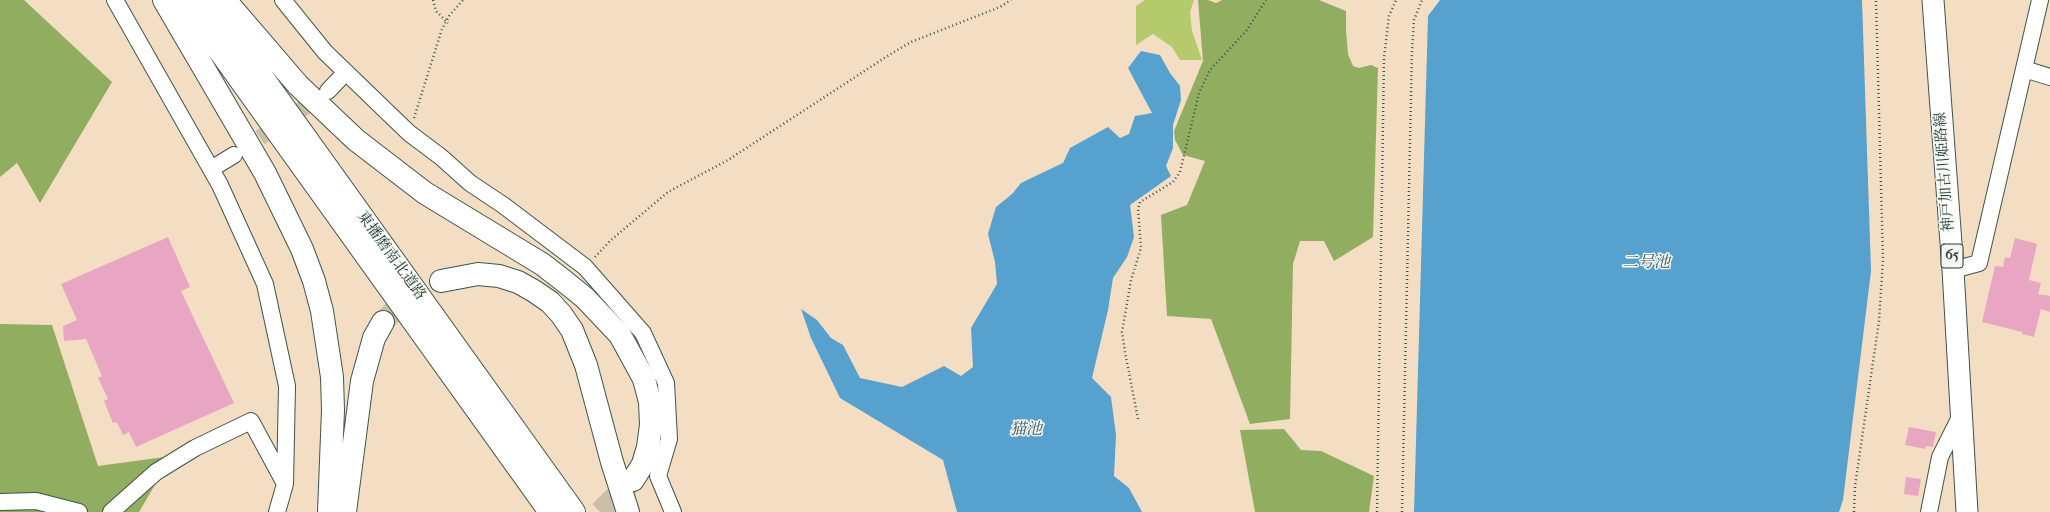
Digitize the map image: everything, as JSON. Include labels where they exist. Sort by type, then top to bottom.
[{"type":"highway","points":[[164,0],[265,173],[302,249],[314,281],[322,312],[332,377],[333,410],[329,512]]},
{"type":"highway","name":"東播磨南北道路","points":[[183,0],[550,512]]},
{"type":"highway","name":"東播磨南北道路","points":[[207,0],[574,512]]},
{"type":"highway","points":[[225,0],[298,85],[356,140],[425,193],[542,264],[564,280],[594,308],[620,336],[644,379],[650,402],[652,425],[648,447],[642,464],[633,480]]},
{"type":"highway","points":[[441,281],[478,274],[499,276],[518,282],[534,291],[550,302],[561,314],[572,330],[586,365],[612,462],[628,512]]},
{"type":"highway","points":[[345,512],[362,381],[374,338],[383,322]]},
{"type":"main road","name":"神戸加古川姫路線","points":[[1933,0],[1953,270],[1967,512]]},
{"type":"street","points":[[115,0],[211,169],[265,284],[287,386],[285,484],[277,512]]},
{"type":"street","points":[[283,0],[325,52],[410,134],[441,157],[470,183],[503,205],[585,267],[643,333],[666,383],[669,439],[658,476],[673,512]]},
{"type":"street","points":[[1953,270],[1979,263],[2040,0]]},
{"type":"street","points":[[2024,69],[2050,77]]},
{"type":"street","points":[[328,91],[346,72]]},
{"type":"street","points":[[211,169],[234,155]]},
{"type":"street","points":[[1929,512],[1940,457],[1961,415]]},
{"type":"street","points":[[111,512],[156,472],[195,448],[251,421],[285,484]]},
{"type":"street","points":[[0,502],[36,502],[79,512]]},
{"type":"path","points":[[432,0],[436,11],[448,23]]},
{"type":"path","points":[[410,134],[442,30],[449,16],[463,0]]},
{"type":"path","points":[[585,267],[611,240],[668,192],[728,160],[899,49],[1011,0]]},
{"type":"path","points":[[1138,419],[1122,332],[1131,280],[1142,248],[1138,209],[1140,202],[1174,182],[1180,172],[1199,93],[1210,70],[1247,30],[1266,0]]},
{"type":"path","points":[[1377,512],[1384,58],[1389,16],[1396,0]]},
{"type":"path","points":[[1402,512],[1412,50],[1414,20],[1422,0]]},
{"type":"path","points":[[1854,512],[1856,478],[1879,321],[1883,260],[1876,0]]},
{"type":"green space","points":[[0,0],[24,0],[112,82],[40,203],[17,163],[0,177]]},
{"type":"green space","points":[[1145,0],[1194,0],[1190,12],[1192,31],[1202,60],[1180,60],[1172,47],[1153,34],[1136,45],[1136,6]]},
{"type":"green space","points":[[1198,0],[1208,0],[1216,3],[1222,0],[1319,0],[1346,11],[1348,54],[1353,66],[1359,68],[1371,65],[1378,68],[1373,237],[1334,261],[1324,241],[1300,241],[1293,264],[1290,419],[1250,424],[1211,319],[1167,316],[1161,215],[1187,205],[1205,161],[1183,155],[1175,140],[1174,131],[1203,61]]},
{"type":"green space","points":[[0,324],[52,325],[98,466],[172,456],[139,512],[0,512]]},
{"type":"green space","points":[[1284,429],[1301,450],[1321,451],[1374,476],[1369,512],[1255,512],[1240,430]]},
{"type":"water","name":"二号池","points":[[1440,0],[1862,0],[1871,271],[1843,500],[1839,512],[1414,512],[1428,16]]},
{"type":"water","name":"猫池","points":[[1141,51],[1160,55],[1170,73],[1180,86],[1181,100],[1173,125],[1173,148],[1166,166],[1171,176],[1130,205],[1134,237],[1127,257],[1113,278],[1108,310],[1092,378],[1111,397],[1116,435],[1114,476],[1129,488],[1142,512],[957,512],[943,460],[840,398],[811,338],[801,309],[817,320],[831,338],[843,345],[860,378],[902,387],[944,366],[961,376],[973,367],[971,328],[997,284],[995,262],[988,234],[996,207],[1012,194],[1021,183],[1063,163],[1070,148],[1108,127],[1120,138],[1129,134],[1135,116],[1152,113],[1128,68]]},
{"type":"building","points":[[168,237],[190,287],[181,291],[234,403],[136,447],[129,432],[123,435],[117,422],[113,423],[104,401],[108,399],[98,378],[102,376],[86,339],[64,341],[63,326],[77,320],[61,284]]},
{"type":"building","points":[[2015,238],[2037,244],[2029,280],[2041,283],[2038,294],[2050,296],[2050,312],[2041,309],[2034,337],[2022,334],[2022,332],[1982,322],[1995,266],[2003,267],[2005,257],[2010,258]]},
{"type":"building","points":[[1909,427],[1936,432],[1933,447],[1926,446],[1925,449],[1905,445]]},
{"type":"building","points":[[1906,477],[1921,479],[1918,496],[1904,494]]},
{"type":"tunnel","points":[[240,151],[323,95]]},
{"type":"tunnel","points":[[383,322],[406,299],[441,281]]},
{"type":"tunnel","points":[[600,512],[633,480]]}]
